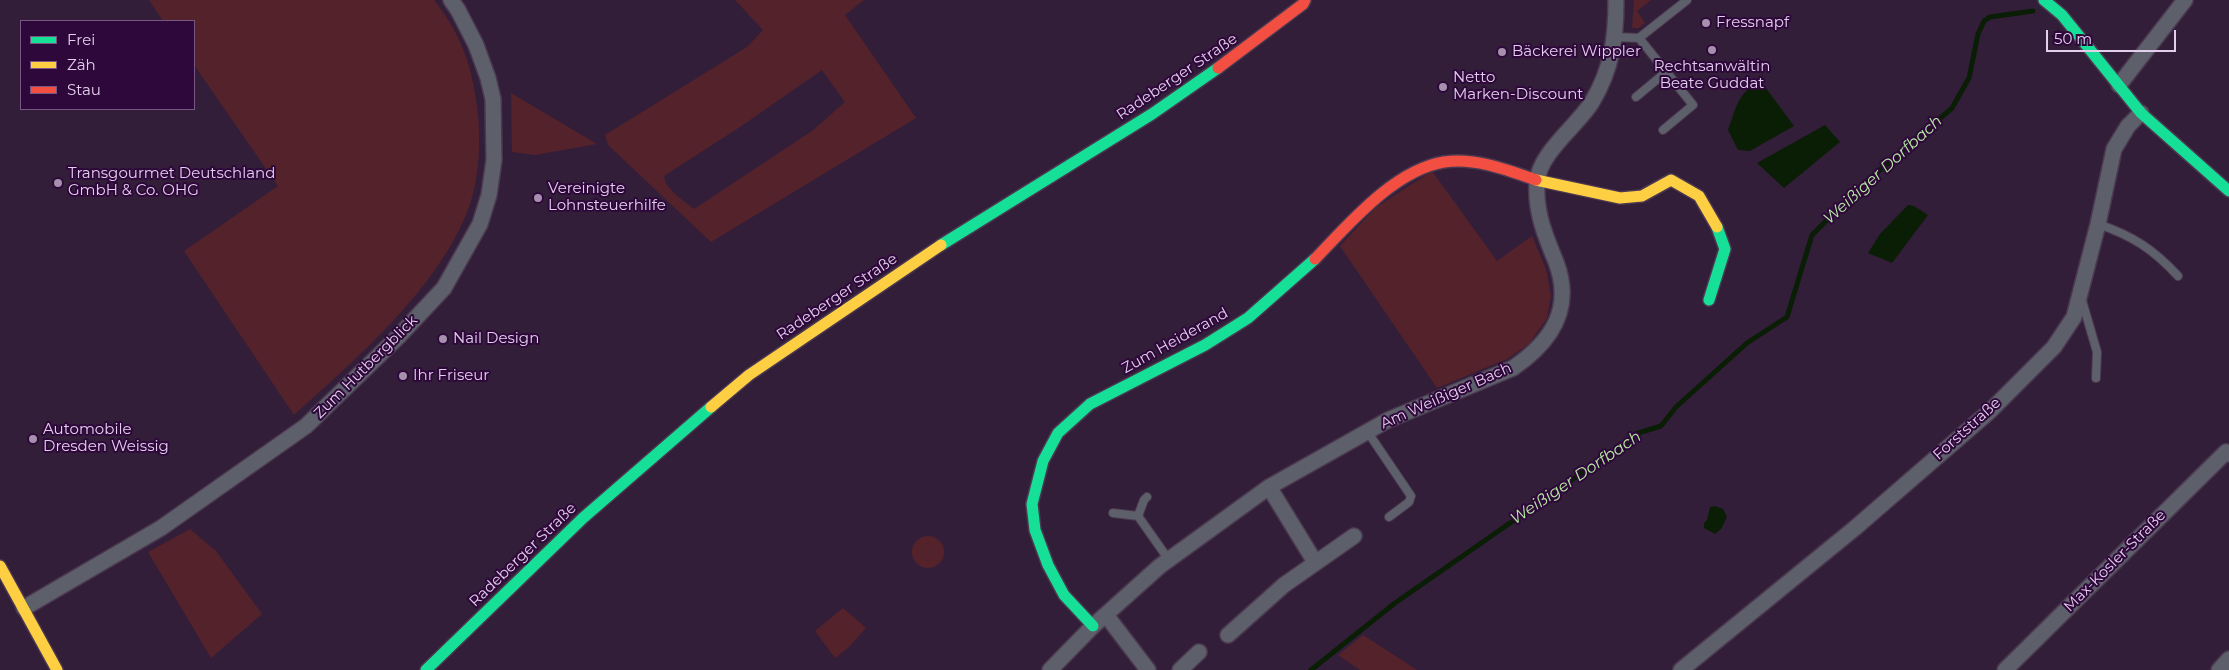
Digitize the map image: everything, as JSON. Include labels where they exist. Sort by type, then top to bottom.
[{"type":"street","name":"Zum Hutbergblick","points":[[24,608],[161,528],[306,426],[399,336],[444,288],[480,224],[490,195],[494,152],[493,99],[488,78],[476,45],[451,0]]},
{"type":"street","name":"Radeberger Straße","points":[[426,670],[583,518],[664,446],[749,375],[952,237],[1152,114],[1255,42],[1306,0]]},
{"type":"street","name":"Am Weißiger Bach","points":[[1050,670],[1093,626],[1169,560],[1269,487],[1388,420],[1513,368],[1532,355],[1546,339],[1555,325],[1562,307],[1562,284],[1538,213],[1537,180],[1546,160],[1591,103],[1605,78],[1616,37],[1616,0]]},
{"type":"street","points":[[2044,0],[2062,15],[2142,113],[2229,191]]},
{"type":"street","points":[[2119,85],[2185,0]]},
{"type":"street","name":"Forststraße","points":[[1681,670],[1855,528],[1990,411],[2054,347],[2074,317],[2098,224],[2114,149],[2126,130],[2142,113]]},
{"type":"street","name":"Zum Heiderand","points":[[1093,626],[1064,594],[1048,565],[1035,530],[1032,504],[1043,461],[1058,433],[1090,404],[1205,345],[1248,318],[1310,264],[1365,206],[1405,176],[1443,162],[1463,162],[1504,168],[1537,180],[1620,198],[1642,196],[1671,180],[1699,196],[1715,223],[1725,249],[1709,300]]},
{"type":"street","name":"Max-Kosler-Straße","points":[[2005,670],[2227,453]]},
{"type":"street","points":[[1269,487],[1315,562]]},
{"type":"street","points":[[1228,635],[1284,585],[1354,536]]},
{"type":"street","points":[[0,566],[57,670]]},
{"type":"street","points":[[1106,615],[1148,670]]},
{"type":"street","points":[[1180,670],[1198,652]]},
{"type":"street","points":[[2219,670],[2229,659]]},
{"type":"lane","points":[[1616,37],[1639,38],[1687,0]]},
{"type":"lane","points":[[1639,38],[1693,105],[1663,130]]},
{"type":"lane","points":[[1636,96],[1666,72]]},
{"type":"lane","points":[[2098,224],[2125,234],[2146,246],[2178,276]]},
{"type":"lane","points":[[2080,292],[2097,352],[2096,378]]},
{"type":"lane","points":[[1367,431],[1411,496],[1409,502],[1389,517]]},
{"type":"lane","points":[[1138,516],[1147,497]]},
{"type":"lane","points":[[1113,513],[1138,516],[1169,560]]},
{"type":"shaded area","points":[[149,0],[434,0],[457,35],[467,59],[478,113],[479,158],[471,202],[466,215],[452,243],[414,298],[367,348],[294,415],[184,251],[278,186],[195,66],[195,20],[162,20]]},
{"type":"shaded area","points":[[735,0],[864,0],[845,15],[916,118],[711,242],[608,145],[605,135],[747,47],[763,30]],"holes":[[[822,70],[845,102],[812,131],[694,209],[676,195],[666,184],[664,176],[743,125]]]},
{"type":"shaded area","points":[[1634,0],[1651,0],[1637,11],[1645,23],[1639,28],[1632,28]]},
{"type":"shaded area","points":[[1760,80],[1794,126],[1750,151],[1738,150],[1728,130],[1742,96],[1752,85]]},
{"type":"shaded area","points":[[511,93],[597,144],[535,155],[512,152]]},
{"type":"shaded area","points":[[1825,125],[1840,142],[1784,188],[1757,163]]},
{"type":"shaded area","points":[[1432,171],[1497,261],[1532,236],[1546,269],[1551,296],[1547,318],[1529,344],[1507,359],[1437,388],[1340,246],[1375,208]]},
{"type":"shaded area","points":[[1908,205],[1914,206],[1928,215],[1892,263],[1868,253],[1880,234]]},
{"type":"shaded area","points":[[1715,506],[1723,509],[1727,517],[1721,529],[1715,534],[1704,528],[1704,523],[1707,520],[1710,507]]},
{"type":"shaded area","points":[[190,529],[216,551],[262,614],[211,658],[148,552]]},
{"type":"shaded area","points":[[928,536],[939,541],[944,552],[939,563],[928,568],[917,563],[912,552],[917,541]]},
{"type":"shaded area","points":[[843,608],[866,628],[848,648],[835,658],[815,631]]},
{"type":"shaded area","points":[[1363,635],[1417,670],[1360,670],[1338,655]]},
{"type":"waterway","name":"Weißiger Dorfbach","points":[[1311,670],[1395,603],[1592,466],[1619,452],[1635,434],[1661,426],[1676,407],[1747,343],[1787,317],[1812,235],[1859,188],[1952,108],[1969,78],[1978,34],[1984,21],[1990,17],[2033,11]]},
{"type":"traffic: fast","points":[[2044,0],[2062,15],[2141,113],[2229,191]]},
{"type":"traffic: fast","points":[[941,245],[1152,114],[1218,68]]},
{"type":"traffic: fast","points":[[1709,300],[1725,249],[1717,227]]},
{"type":"traffic: fast","points":[[1093,626],[1064,595],[1048,565],[1035,530],[1032,504],[1043,461],[1058,433],[1090,404],[1205,345],[1248,318],[1315,259]]},
{"type":"traffic: fast","points":[[426,670],[583,518],[711,407]]},
{"type":"traffic: slow","points":[[1536,180],[1620,198],[1642,196],[1671,180],[1699,196],[1717,227]]},
{"type":"traffic: slow","points":[[711,407],[749,375],[941,245]]},
{"type":"traffic: slow","points":[[0,566],[57,670]]},
{"type":"traffic: jam","points":[[1218,68],[1303,4],[1305,0]]},
{"type":"traffic: jam","points":[[1315,259],[1373,201],[1390,187],[1425,167],[1444,162],[1467,161],[1491,165],[1536,180]]},
{"type":"place","name":"Fressnapf","points":[[1706,23]]},
{"type":"place","name":"Rechtsanwältin Beate Guddat","points":[[1712,50]]},
{"type":"place","name":"Bäckerei Wippler","points":[[1502,52]]},
{"type":"place","name":"Netto Marken-Discount","points":[[1443,87]]},
{"type":"place","name":"Transgourmet Deutschland GmbH & Co. OHG","points":[[58,183]]},
{"type":"place","name":"Vereinigte Lohnsteuerhilfe","points":[[538,198]]},
{"type":"place","name":"Nail Design","points":[[443,339]]},
{"type":"place","name":"Ihr Friseur","points":[[403,376]]},
{"type":"place","name":"Automobile Dresden Weissig","points":[[33,439]]}]
